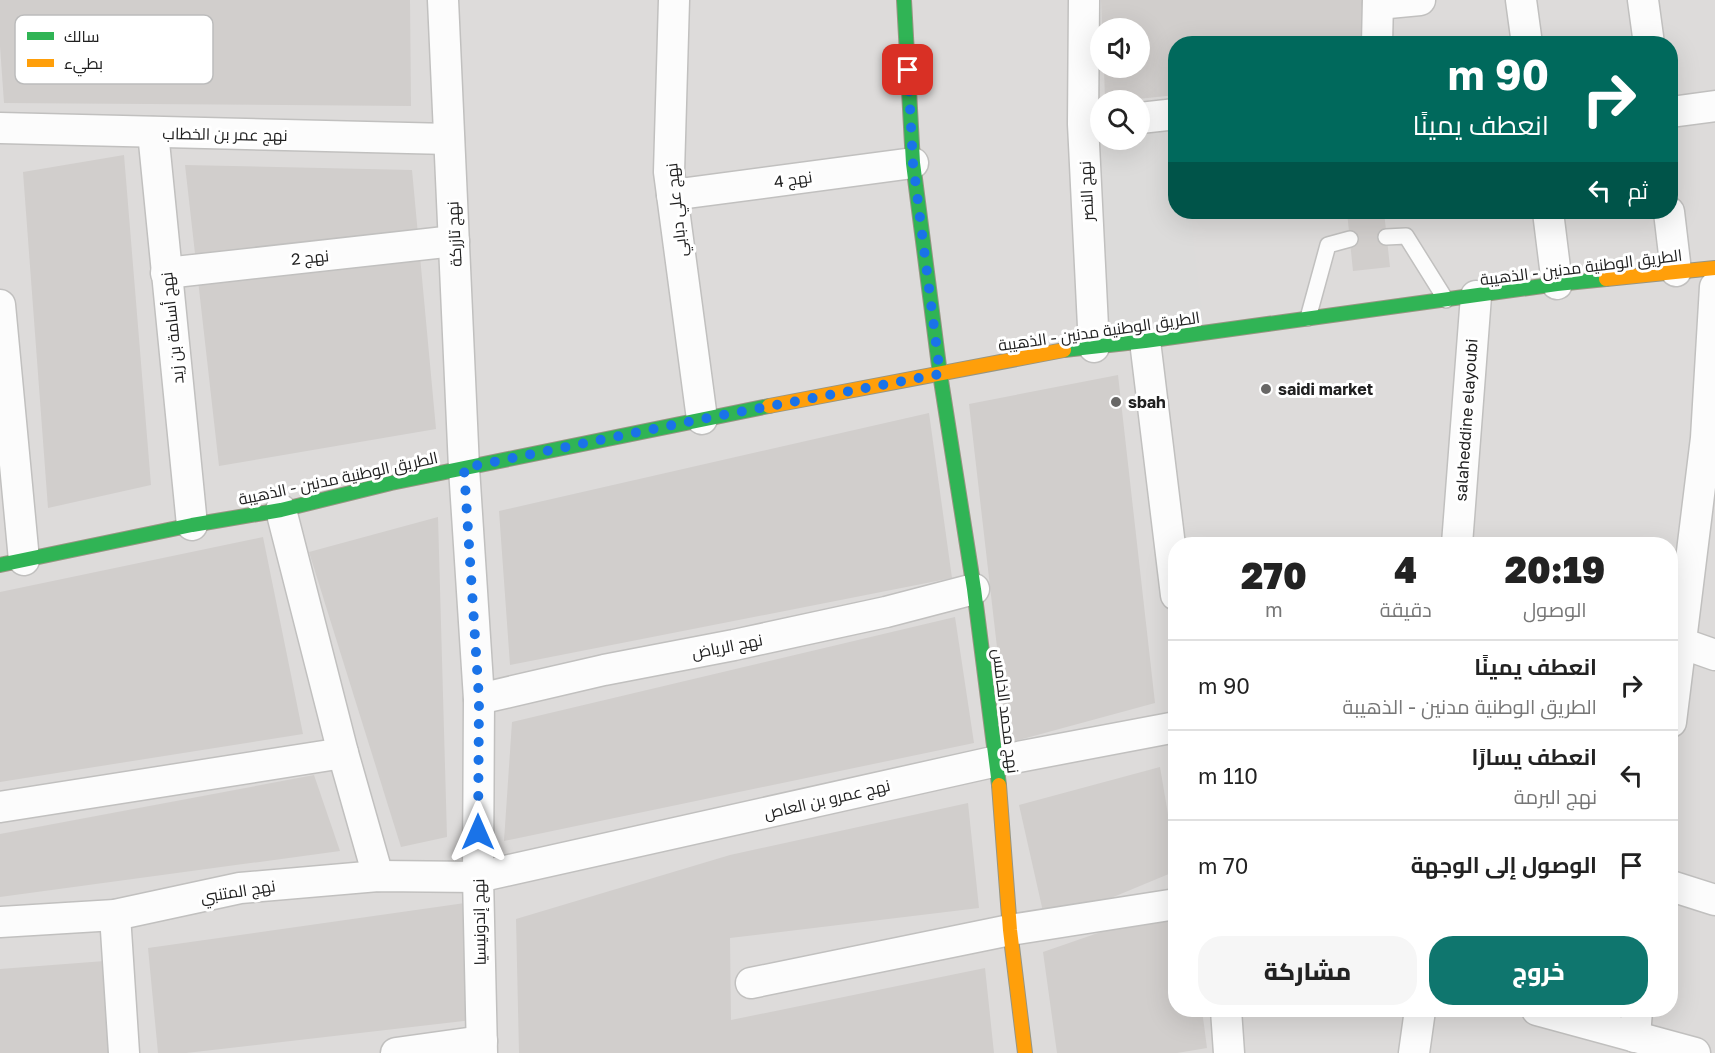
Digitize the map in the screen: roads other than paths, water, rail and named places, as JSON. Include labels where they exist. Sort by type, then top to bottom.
[{"type":"main road","name":"نهج محمد الخامس","points":[[904,0],[913,163],[940,374],[974,589],[997,761],[1010,930],[1025,1053]]},
{"type":"main road","name":"الطريق الوطنية مدنين - الذهيبة","points":[[12,562],[192,525],[281,510],[391,483],[702,419],[1059,351],[1557,284],[1715,268]]},
{"type":"street","name":"نهج تازركة","points":[[443,0],[464,468]]},
{"type":"street","name":"نهج علي دبابي","points":[[674,0],[669,172],[702,419]]},
{"type":"street","name":"نهج النصر","points":[[1083,0],[1090,96]]},
{"type":"street","points":[[1377,36],[1378,2],[1420,0]]},
{"type":"street","points":[[1521,0],[1526,36]]},
{"type":"street","points":[[1643,0],[1648,36]]},
{"type":"street","points":[[1678,111],[1715,106]]},
{"type":"street","points":[[1150,117],[1168,115]]},
{"type":"street","name":"نهج عمر بن الخطاب","points":[[0,128],[449,140]]},
{"type":"street","name":"نهج أسامة بن زيد","points":[[153,132],[192,525]]},
{"type":"street","name":"نهج النصر","points":[[1092,150],[1094,347]]},
{"type":"street","name":"نهج 4","points":[[672,195],[913,163]]},
{"type":"street","points":[[1549,219],[1557,284]]},
{"type":"street","points":[[1670,219],[1676,271]]},
{"type":"street","name":"نهج 2","points":[[166,273],[454,241]]},
{"type":"street","points":[[1678,667],[1711,439],[1715,287]]},
{"type":"street","name":"salaheddine elayoubi","points":[[1458,537],[1476,296]]},
{"type":"street","points":[[1,317],[12,562]]},
{"type":"street","points":[[1145,341],[1169,537]]},
{"type":"street","name":"نهج إندونيسيا","points":[[464,468],[479,699],[478,877],[482,1047]]},
{"type":"street","points":[[281,510],[343,753],[378,876]]},
{"type":"street","name":"نهج الرياض","points":[[479,699],[604,670],[886,612],[974,589]]},
{"type":"street","points":[[1681,643],[1715,655]]},
{"type":"street","name":"نهج عمرو بن العاص","points":[[478,877],[997,761],[1168,729]]},
{"type":"street","points":[[0,807],[343,753]]},
{"type":"street","name":"نهج المتنبي","points":[[0,922],[115,915],[240,888],[378,876],[478,877]]},
{"type":"street","points":[[1678,888],[1715,900]]},
{"type":"street","points":[[751,983],[1010,930],[1168,905]]},
{"type":"street","points":[[115,915],[124,1053]]},
{"type":"street","points":[[1226,1017],[1229,1053]]},
{"type":"street","points":[[1414,1053],[1419,1017]]},
{"type":"street","points":[[1590,1017],[1636,1023],[1695,1053]]},
{"type":"street","points":[[396,1053],[482,1047]]},
{"type":"lane","points":[[1386,237],[1406,236],[1446,300]]},
{"type":"lane","points":[[1308,318],[1328,245],[1350,239]]},
{"type":"place","name":"saidi market","points":[[1266,389]]},
{"type":"place","name":"sbah","points":[[1116,402]]}]
